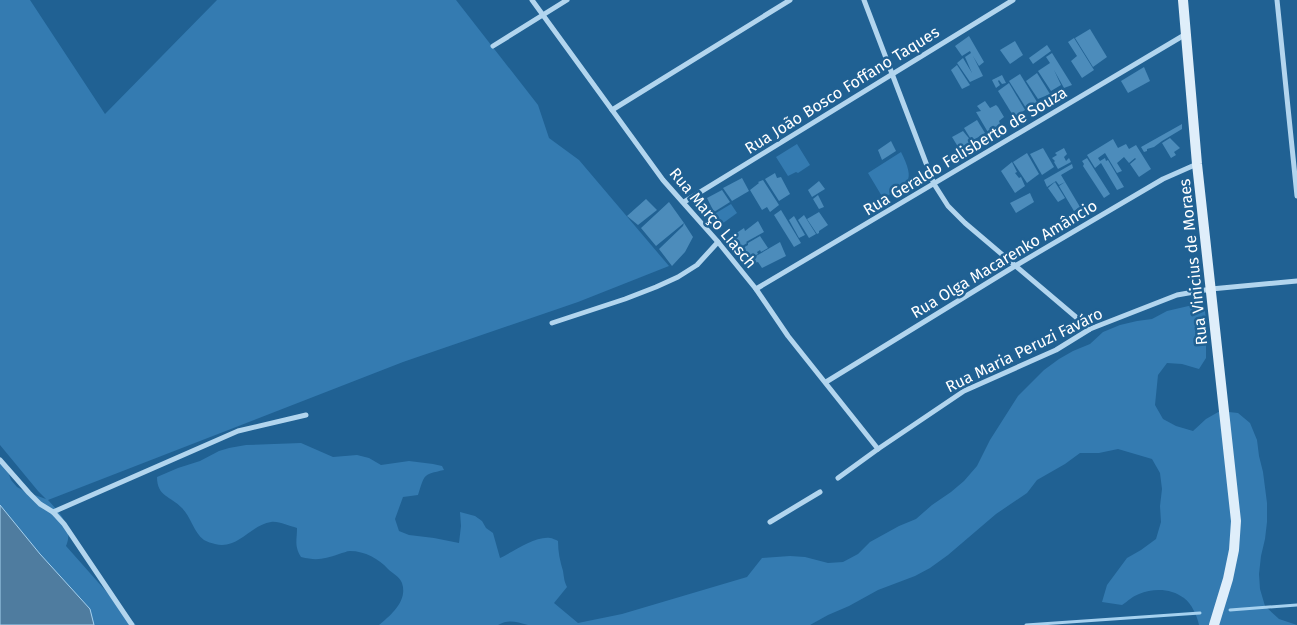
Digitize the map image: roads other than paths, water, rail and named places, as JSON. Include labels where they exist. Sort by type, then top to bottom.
[{"type":"street","name":"Rua Março Liasch","points":[[532,0],[663,180],[684,202],[756,289],[788,336],[878,449]]},
{"type":"street","points":[[493,46],[567,0]]},
{"type":"street","points":[[612,110],[790,0]]},
{"type":"street","points":[[864,0],[934,184],[948,206],[1090,329]]},
{"type":"street","name":"Rua João Bosco Foffano Taques","points":[[684,202],[1013,0]]},
{"type":"street","name":"Rua Vinicius de Moraes","points":[[1182,0],[1197,164],[1236,521],[1234,550],[1228,579],[1214,625]]},
{"type":"street","points":[[1277,0],[1297,196]]},
{"type":"street","name":"Rua Geraldo Felisberto de Souza","points":[[756,289],[1186,34]]},
{"type":"street","name":"Rua Olga Macarenko Amâncio","points":[[826,382],[1015,266],[1163,179],[1197,164]]},
{"type":"street","points":[[552,323],[626,299],[678,277],[696,265],[718,242]]},
{"type":"street","name":"Rua Maria Peruzi Faváro","points":[[838,478],[964,391],[1056,350],[1090,329],[1177,295],[1211,289],[1297,281]]},
{"type":"street","points":[[53,512],[238,431],[306,416]]},
{"type":"street","points":[[0,460],[40,504],[53,512],[75,540],[132,625]]},
{"type":"street","points":[[770,522],[820,492]]},
{"type":"waterway","points":[[1230,610],[1297,605]]},
{"type":"waterway","points":[[1026,625],[1200,613]]}]
